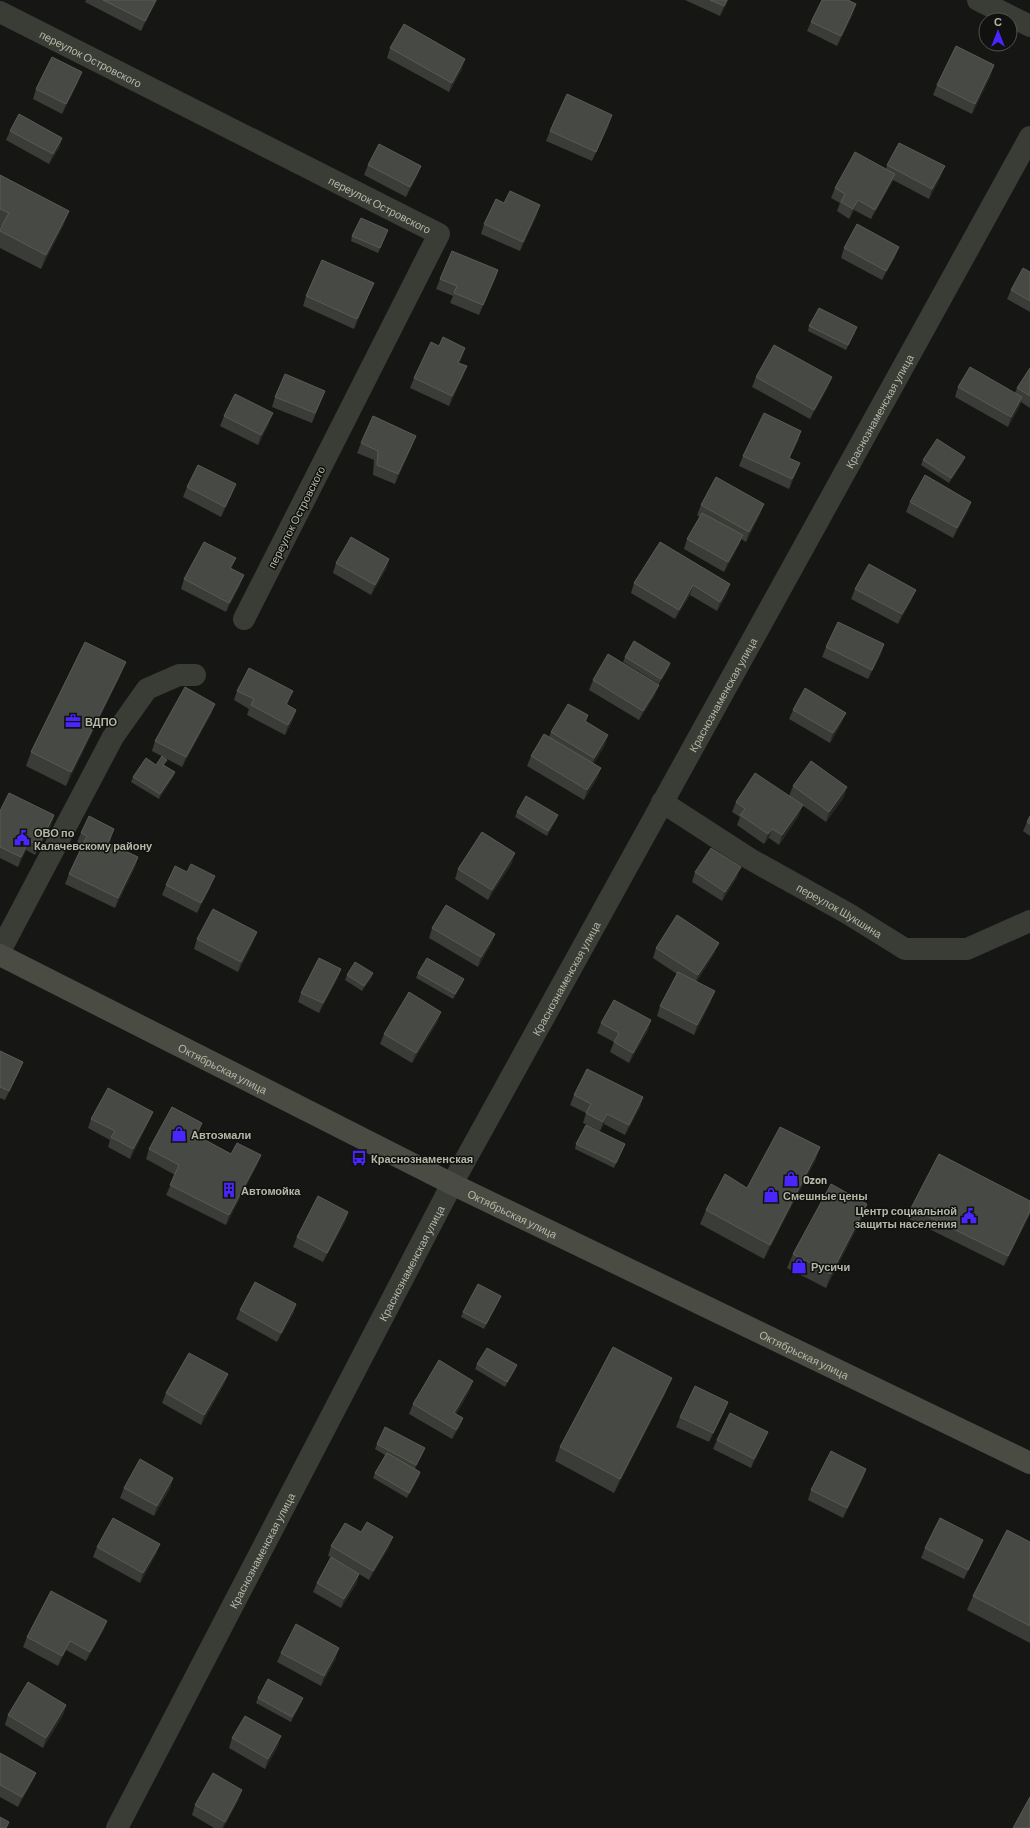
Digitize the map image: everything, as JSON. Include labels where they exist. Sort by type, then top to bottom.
[{"type":"main road","name":"Октябрьская улица","points":[[0,955],[452,1184],[1030,1462]]},
{"type":"street","points":[[978,0],[1030,26]]},
{"type":"street","name":"переулок Островского","points":[[0,12],[439,234],[244,619]]},
{"type":"street","name":"Краснознаменская улица","points":[[118,1828],[452,1184],[1030,137]]},
{"type":"street","points":[[0,951],[113,737],[148,690],[179,675],[195,675]]},
{"type":"street","name":"переулок Шукшина","points":[[662,802],[750,858],[847,913],[905,950],[968,950],[1030,921]]},
{"type":"building","points":[[103,0],[156,0],[145,21]]},
{"type":"building","points":[[710,0],[727,0],[724,6]]},
{"type":"building","points":[[822,0],[848,0],[856,4],[841,36],[811,22]]},
{"type":"building","points":[[404,24],[465,59],[452,83],[390,48]]},
{"type":"building","points":[[956,46],[994,65],[975,104],[937,85]]},
{"type":"building","points":[[52,57],[82,72],[66,104],[36,89]]},
{"type":"building","points":[[567,94],[612,115],[596,152],[550,131]]},
{"type":"building","points":[[19,114],[62,138],[53,154],[10,131]]},
{"type":"building","points":[[899,143],[945,166],[932,189],[887,165]]},
{"type":"building","points":[[379,144],[421,166],[410,187],[368,165]]},
{"type":"building","points":[[855,152],[895,174],[875,210],[858,200],[853,209],[841,202],[845,194],[835,188]]},
{"type":"building","points":[[0,175],[69,211],[46,255],[0,231],[9,213],[0,209]]},
{"type":"building","points":[[510,191],[540,205],[523,242],[484,224],[496,199],[504,203]]},
{"type":"building","points":[[361,218],[388,230],[380,248],[352,236]]},
{"type":"building","points":[[857,224],[899,247],[886,271],[844,248]]},
{"type":"building","points":[[452,251],[498,270],[483,305],[454,293],[457,286],[440,279]]},
{"type":"building","points":[[322,260],[374,283],[357,319],[306,296]]},
{"type":"building","points":[[1023,268],[1030,272],[1030,301],[1011,290]]},
{"type":"building","points":[[819,308],[857,327],[848,345],[809,326]]},
{"type":"building","points":[[443,337],[465,348],[458,363],[467,366],[452,396],[414,378],[431,342],[439,346]]},
{"type":"building","points":[[774,345],[832,377],[814,410],[756,377]]},
{"type":"building","points":[[970,367],[1022,397],[1011,417],[958,387]]},
{"type":"building","points":[[1030,368],[1030,396],[1017,388]]},
{"type":"building","points":[[285,374],[325,391],[315,413],[275,397]]},
{"type":"building","points":[[235,394],[273,413],[261,435],[224,416]]},
{"type":"building","points":[[764,413],[801,431],[789,458],[800,463],[792,479],[743,456]]},
{"type":"building","points":[[373,416],[416,436],[398,474],[377,465],[378,451],[361,443]]},
{"type":"building","points":[[937,439],[965,457],[951,478],[923,460]]},
{"type":"building","points":[[198,465],[236,484],[225,507],[187,487]]},
{"type":"building","points":[[925,475],[971,502],[957,528],[910,502]]},
{"type":"building","points":[[716,477],[764,504],[749,532],[701,505]]},
{"type":"building","points":[[702,513],[743,535],[728,562],[687,539]]},
{"type":"building","points":[[351,537],[389,559],[375,585],[336,563]]},
{"type":"building","points":[[204,542],[236,558],[230,568],[244,575],[229,603],[184,579]]},
{"type":"building","points":[[660,542],[730,584],[720,602],[693,585],[679,610],[634,583]]},
{"type":"building","points":[[869,564],[916,590],[902,614],[855,589]]},
{"type":"building","points":[[838,622],[884,644],[872,670],[826,647]]},
{"type":"building","points":[[634,641],[670,663],[661,679],[625,657]]},
{"type":"building","name":"ВДПО","points":[[85,642],[126,662],[71,772],[31,752]]},
{"type":"building","points":[[608,654],[659,685],[643,711],[593,680]]},
{"type":"building","points":[[249,668],[293,691],[286,704],[296,710],[288,725],[251,705],[254,699],[237,691]]},
{"type":"building","points":[[185,687],[215,704],[186,757],[155,741]]},
{"type":"building","points":[[805,688],[846,713],[833,733],[793,710]]},
{"type":"building","points":[[568,704],[588,715],[585,721],[608,735],[594,758],[551,732]]},
{"type":"building","points":[[544,734],[601,768],[587,790],[531,756]]},
{"type":"building","points":[[162,756],[167,760],[163,765],[175,772],[160,794],[133,777],[146,758],[156,765]]},
{"type":"building","points":[[811,761],[847,787],[829,812],[793,786]]},
{"type":"building","points":[[755,773],[803,805],[782,835],[772,829],[768,834],[740,815],[745,809],[736,802]]},
{"type":"building","name":"ОВО по Калачевскому району","points":[[9,793],[54,815],[39,845],[29,841],[21,857],[0,847],[0,811]]},
{"type":"building","points":[[526,796],[558,815],[548,831],[517,812]]},
{"type":"building","points":[[89,816],[114,829],[108,843],[138,857],[118,898],[69,874],[87,836],[81,833]]},
{"type":"building","points":[[1030,816],[1030,824],[1027,822]]},
{"type":"building","points":[[482,832],[515,853],[492,890],[458,869]]},
{"type":"building","points":[[711,848],[741,867],[725,892],[695,872]]},
{"type":"building","points":[[191,864],[215,876],[201,903],[166,885],[175,866],[187,872]]},
{"type":"building","points":[[446,905],[495,934],[481,957],[432,928]]},
{"type":"building","points":[[213,909],[257,932],[241,962],[197,939]]},
{"type":"building","points":[[677,915],[719,943],[698,975],[656,948]]},
{"type":"building","points":[[319,958],[341,969],[323,1003],[301,993]]},
{"type":"building","points":[[427,958],[464,979],[455,994],[418,973]]},
{"type":"building","points":[[355,962],[373,973],[364,986],[347,975]]},
{"type":"building","points":[[678,972],[715,991],[697,1025],[660,1006]]},
{"type":"building","points":[[409,992],[441,1012],[416,1053],[384,1034]]},
{"type":"building","points":[[614,1000],[651,1020],[633,1053],[614,1042],[619,1033],[601,1023]]},
{"type":"building","points":[[0,1051],[23,1062],[9,1091],[0,1087]]},
{"type":"building","points":[[587,1069],[643,1097],[629,1125],[607,1114],[603,1122],[586,1113],[591,1104],[574,1095]]},
{"type":"building","points":[[108,1088],[153,1112],[133,1149],[111,1137],[115,1131],[91,1119]]},
{"type":"building","points":[[172,1107],[202,1123],[196,1135],[231,1154],[237,1143],[261,1155],[229,1215],[170,1185],[179,1165],[149,1149]]},
{"type":"building","points":[[586,1125],[625,1144],[616,1163],[576,1144]]},
{"type":"building","name":"Смешные цены","points":[[780,1127],[820,1147],[770,1245],[706,1210],[725,1174],[747,1188]]},
{"type":"building","name":"Центр социальной защиты населения","points":[[939,1154],[1030,1201],[1030,1211],[1008,1256],[911,1208]]},
{"type":"building","points":[[831,1184],[867,1204],[831,1274],[793,1254]]},
{"type":"building","points":[[318,1196],[348,1212],[327,1253],[297,1237]]},
{"type":"building","points":[[255,1282],[296,1304],[281,1333],[240,1310]]},
{"type":"building","points":[[478,1284],[501,1296],[486,1324],[463,1312]]},
{"type":"building","points":[[613,1347],[672,1378],[620,1479],[560,1447]]},
{"type":"building","points":[[487,1348],[517,1365],[507,1382],[477,1364]]},
{"type":"building","points":[[189,1353],[228,1374],[204,1415],[166,1393]]},
{"type":"building","points":[[439,1360],[473,1381],[454,1413],[463,1418],[456,1430],[413,1404]]},
{"type":"building","points":[[695,1386],[728,1402],[713,1433],[680,1417]]},
{"type":"building","points":[[730,1413],[768,1432],[754,1459],[717,1440]]},
{"type":"building","points":[[385,1427],[425,1448],[416,1465],[377,1444]]},
{"type":"building","points":[[831,1451],[866,1469],[847,1508],[811,1490]]},
{"type":"building","points":[[387,1453],[420,1472],[409,1493],[375,1473]]},
{"type":"building","points":[[140,1459],[173,1478],[157,1506],[124,1488]]},
{"type":"building","points":[[113,1518],[160,1544],[143,1573],[97,1547]]},
{"type":"building","points":[[940,1518],[983,1540],[968,1570],[925,1548]]},
{"type":"building","points":[[367,1522],[393,1537],[373,1571],[331,1546],[345,1523],[361,1532]]},
{"type":"building","points":[[1007,1530],[1030,1542],[1030,1626],[973,1596]]},
{"type":"building","points":[[331,1557],[359,1574],[344,1599],[317,1583]]},
{"type":"building","points":[[51,1591],[107,1621],[90,1652],[70,1641],[62,1656],[27,1637]]},
{"type":"building","points":[[296,1624],[339,1648],[324,1676],[281,1653]]},
{"type":"building","points":[[268,1679],[303,1698],[292,1717],[258,1698]]},
{"type":"building","points":[[28,1682],[66,1705],[46,1738],[8,1715]]},
{"type":"building","points":[[245,1716],[281,1736],[268,1759],[232,1738]]},
{"type":"building","points":[[0,1753],[36,1773],[22,1797],[0,1785]]},
{"type":"building","points":[[213,1773],[242,1790],[225,1822],[195,1805]]},
{"type":"building","points":[[1030,1797],[1030,1828],[1013,1828]]},
{"type":"building","points":[[0,1817],[9,1822],[6,1828],[0,1828]]},
{"type":"place","name":"ВДПО","points":[[73,721]]},
{"type":"place","name":"ОВО по Калачевскому району","points":[[22,838]]},
{"type":"place","name":"Автоэмали","points":[[179,1134]]},
{"type":"place","name":"Краснознаменская","points":[[359,1158]]},
{"type":"place","name":"Ozon","points":[[791,1179]]},
{"type":"place","name":"Автомойка","points":[[229,1190]]},
{"type":"place","name":"Смешные цены","points":[[771,1195]]},
{"type":"place","name":"Центр социальной защиты населения","points":[[969,1216]]},
{"type":"place","name":"Русичи","points":[[799,1266]]}]
